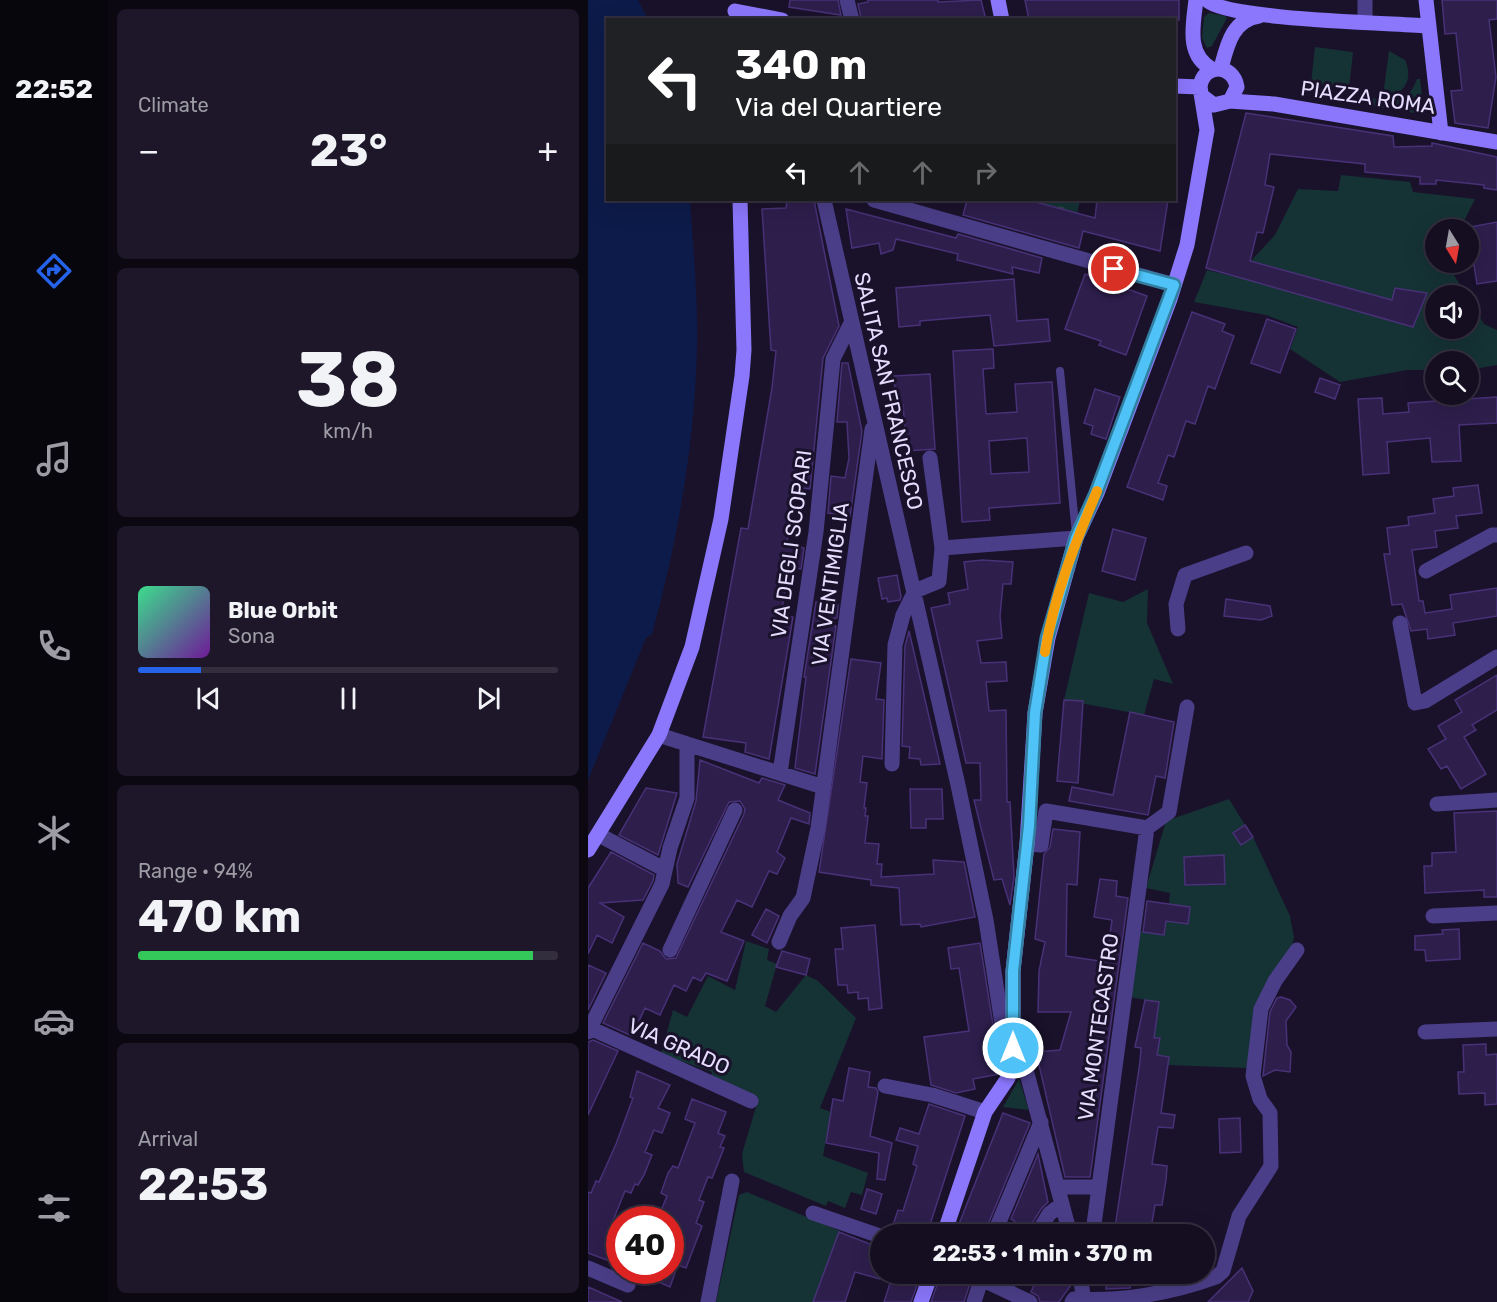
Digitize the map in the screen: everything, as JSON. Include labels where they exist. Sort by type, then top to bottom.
[{"type":"street","points":[[847,0],[852,18]]},
{"type":"street","points":[[998,0],[1002,18]]},
{"type":"street","name":"PIAZZA ROMA","points":[[1196,0],[1194,52],[1200,63],[1234,77],[1252,93],[1274,104]]},
{"type":"street","points":[[1207,0],[1218,8],[1265,15],[1429,26]]},
{"type":"street","points":[[1365,0],[1365,21]]},
{"type":"street","name":"PIAZZA ROMA","points":[[1176,86],[1201,91],[1214,105],[1274,104],[1441,133],[1426,0]]},
{"type":"street","points":[[735,10],[773,18]]},
{"type":"street","points":[[947,1224],[985,1112],[1008,1078],[1013,1048],[1013,971],[1027,844],[1035,713],[1047,638],[1076,538],[1096,493],[1187,245],[1207,130],[1201,91],[1203,76],[1216,69],[1235,29],[1252,17],[1265,15]]},
{"type":"street","points":[[1207,130],[1237,87],[1234,77]]},
{"type":"street","points":[[1441,133],[1497,142]]},
{"type":"street","points":[[588,850],[659,735],[692,646],[721,519],[739,401],[744,350],[740,201]]},
{"type":"street","name":"SALITA SAN FRANCESCO","points":[[824,201],[915,591],[984,909],[1003,1030],[1026,1070],[1067,1224]]},
{"type":"street","points":[[878,201],[1174,285]]},
{"type":"street","name":"VIA DEGLI SCOPARI","points":[[780,773],[816,532],[833,359],[851,323]]},
{"type":"street","name":"VIA VENTIMIGLIA","points":[[779,942],[790,916],[803,898],[818,828],[873,417]]},
{"type":"street","points":[[892,764],[895,645],[903,615],[915,591],[939,581],[942,548],[930,458]]},
{"type":"street","points":[[1426,571],[1492,535],[1497,535]]},
{"type":"street","points":[[942,548],[1076,538]]},
{"type":"street","points":[[1178,629],[1176,604],[1185,575],[1246,553]]},
{"type":"street","points":[[1400,623],[1415,703],[1425,701],[1497,657]]},
{"type":"street","points":[[1027,844],[1041,845],[1046,811],[1147,828],[1169,812],[1187,707]]},
{"type":"street","points":[[659,735],[820,786]]},
{"type":"street","points":[[589,1030],[662,884],[669,848],[687,798],[687,744]]},
{"type":"street","points":[[1437,804],[1497,800]]},
{"type":"street","points":[[670,950],[735,810]]},
{"type":"street","name":"VIA MONTECASTRO","points":[[1094,1224],[1147,828]]},
{"type":"street","points":[[599,835],[660,867]]},
{"type":"street","points":[[1433,916],[1497,913]]},
{"type":"street","points":[[1080,1284],[1080,1301],[1130,1299],[1170,1292],[1216,1277],[1223,1271],[1239,1216],[1272,1161],[1270,1113],[1260,1099],[1253,1076],[1261,1009],[1275,981],[1297,950]]},
{"type":"street","points":[[1425,1032],[1497,1029]]},
{"type":"street","name":"VIA GRADO","points":[[589,1030],[751,1101]]},
{"type":"street","points":[[885,1086],[932,1095],[985,1112]]},
{"type":"street","points":[[998,1224],[1041,1122]]},
{"type":"street","points":[[708,1302],[732,1181]]},
{"type":"street","points":[[1058,1187],[1097,1187]]},
{"type":"street","points":[[1043,1224],[1049,1214],[1062,1204]]},
{"type":"street","points":[[813,1213],[870,1233]]},
{"type":"street","points":[[588,1268],[628,1285]]},
{"type":"street","points":[[921,1302],[927,1284]]},
{"type":"street","points":[[974,1302],[980,1284]]},
{"type":"street","points":[[995,1284],[1030,1302]]},
{"type":"street","points":[[1004,1290],[1008,1284]]},
{"type":"lane","points":[[1060,371],[1076,538]]},
{"type":"green space","points":[[1209,13],[1227,18],[1212,46],[1207,48],[1202,38],[1204,17]]},
{"type":"green space","points":[[1315,47],[1353,52],[1349,88],[1311,83]]},
{"type":"green space","points":[[1389,51],[1405,60],[1408,80],[1402,90],[1383,96]]},
{"type":"green space","points":[[1417,79],[1420,79],[1424,112],[1421,114],[1366,105],[1368,96],[1383,101],[1403,98],[1409,93]]},
{"type":"green space","points":[[1341,175],[1410,182],[1413,192],[1475,199],[1465,219],[1425,219],[1425,273],[1453,273],[1460,285],[1425,285],[1425,339],[1479,339],[1479,316],[1484,324],[1497,330],[1497,365],[1479,368],[1479,351],[1425,351],[1425,370],[1407,370],[1340,382],[1290,349],[1298,327],[1266,315],[1194,302],[1207,270],[1236,277],[1275,235],[1298,189],[1338,191]]},
{"type":"green space","points":[[1032,201],[1080,201],[1077,214]]},
{"type":"green space","points":[[1148,589],[1147,623],[1173,684],[1154,679],[1144,715],[1064,700],[1089,593],[1123,602]]},
{"type":"green space","points":[[1229,799],[1245,825],[1233,833],[1241,845],[1253,837],[1290,916],[1294,938],[1290,952],[1264,988],[1248,1068],[1167,1065],[1169,1057],[1157,1055],[1159,1038],[1154,1038],[1159,1002],[1129,997],[1138,931],[1164,935],[1166,921],[1188,923],[1190,907],[1169,904],[1170,893],[1146,888],[1166,821]]},
{"type":"green space","points":[[746,941],[769,949],[767,960],[777,964],[765,1006],[776,1012],[806,975],[818,981],[856,1018],[820,1108],[831,1112],[823,1156],[868,1173],[862,1195],[851,1192],[845,1208],[828,1201],[826,1206],[744,1172],[742,1154],[758,1100],[711,1079],[712,1072],[661,1054],[673,1010],[687,1017],[708,976],[735,990]]},
{"type":"green space","points":[[1019,1079],[1029,1110],[1003,1107]]},
{"type":"green space","points":[[747,1192],[840,1231],[813,1302],[716,1302],[739,1195]]},
{"type":"water","points":[[588,0],[638,0],[647,18],[606,18],[606,201],[690,201],[697,327],[696,382],[684,491],[670,563],[652,634],[646,638],[588,780]]},
{"type":"building","points":[[790,0],[838,0],[841,15],[789,7]]},
{"type":"building","points":[[868,0],[938,0],[938,2],[981,0],[986,18],[861,18],[858,4],[868,2]]},
{"type":"building","points":[[1025,0],[1179,0],[1179,20],[1176,18],[1029,18]]},
{"type":"building","points":[[1442,0],[1497,0],[1497,19],[1489,20],[1496,77],[1488,128],[1455,123],[1451,91],[1462,90],[1456,33],[1445,34]]},
{"type":"building","points":[[1246,113],[1393,136],[1394,147],[1432,146],[1432,143],[1497,157],[1497,190],[1484,188],[1484,185],[1436,180],[1436,184],[1420,184],[1420,177],[1365,172],[1365,164],[1270,154],[1265,185],[1274,187],[1263,233],[1257,232],[1250,261],[1392,300],[1395,288],[1425,293],[1413,327],[1206,268]]},
{"type":"building","points":[[787,201],[814,201],[839,326],[823,358],[810,489],[793,487],[787,544],[804,548],[801,569],[789,567],[781,615],[793,617],[769,759],[745,752],[746,743],[703,737],[741,528],[748,529],[772,388],[776,351],[771,350],[762,209],[786,208]]},
{"type":"building","points":[[967,201],[1032,201],[1095,218],[1097,201],[1168,201],[1160,251],[1083,231],[1079,248],[963,215]]},
{"type":"building","points":[[846,209],[956,238],[958,234],[1042,258],[1039,273],[1012,267],[1013,274],[957,260],[958,254],[896,239],[893,250],[881,254],[879,243],[852,248]]},
{"type":"building","points":[[1497,222],[1497,281],[1477,284],[1475,273],[1479,273],[1479,225]]},
{"type":"building","points":[[1085,274],[1147,296],[1126,355],[1099,345],[1101,341],[1065,329]]},
{"type":"building","points":[[1014,279],[1017,321],[1048,319],[1050,341],[994,346],[990,315],[920,321],[920,325],[899,327],[896,288]]},
{"type":"building","points":[[1192,312],[1225,324],[1222,331],[1234,336],[1215,389],[1208,386],[1195,424],[1186,421],[1174,457],[1168,455],[1158,483],[1167,486],[1163,500],[1127,487]]},
{"type":"building","points":[[1267,319],[1296,329],[1280,373],[1251,363]]},
{"type":"building","points":[[993,349],[994,368],[983,369],[986,414],[1017,412],[1015,384],[1052,382],[1060,503],[989,508],[990,520],[962,522],[953,351]],"holes":[[[1027,438],[1029,472],[991,474],[989,441]]]},
{"type":"building","points":[[842,363],[848,363],[862,431],[850,516],[828,513],[831,476],[845,478],[849,458],[847,422],[837,422]]},
{"type":"building","points":[[930,374],[935,449],[907,451],[903,405],[896,405],[894,376]]},
{"type":"building","points":[[1320,378],[1340,385],[1335,399],[1315,392]]},
{"type":"building","points":[[1095,389],[1120,397],[1106,439],[1091,434],[1093,426],[1084,423]]},
{"type":"building","points":[[1497,397],[1497,423],[1459,425],[1461,461],[1432,462],[1430,438],[1387,442],[1389,473],[1363,475],[1358,399],[1382,398],[1383,414],[1409,412],[1408,403],[1479,405],[1479,398]]},
{"type":"building","points":[[1478,485],[1482,513],[1456,516],[1458,528],[1435,531],[1437,547],[1412,550],[1419,601],[1423,601],[1425,613],[1452,609],[1450,595],[1497,588],[1497,616],[1453,623],[1455,635],[1428,639],[1427,629],[1411,631],[1402,604],[1392,605],[1384,554],[1390,554],[1387,528],[1409,525],[1408,517],[1435,513],[1433,499],[1454,496],[1453,488]]},
{"type":"building","points":[[1113,529],[1146,538],[1135,580],[1102,571]]},
{"type":"building","points":[[982,560],[1013,562],[1011,584],[1003,584],[1000,616],[1002,638],[977,641],[981,663],[1006,662],[1007,681],[986,682],[989,711],[1006,710],[1007,802],[1010,802],[1014,877],[1010,905],[1002,879],[994,880],[974,800],[981,800],[980,763],[966,763],[931,608],[950,604],[948,593],[968,589],[964,562]]},
{"type":"building","points":[[897,575],[900,600],[888,602],[887,598],[882,599],[878,578]]},
{"type":"building","points":[[1226,599],[1270,606],[1272,616],[1261,620],[1224,616]]},
{"type":"building","points":[[816,602],[838,605],[837,618],[817,622],[817,625],[836,626],[815,774],[795,768],[806,677],[804,677]]},
{"type":"building","points":[[909,631],[940,764],[921,765],[920,759],[909,758],[910,747],[902,746],[905,646]]},
{"type":"building","points":[[851,659],[881,663],[876,699],[884,700],[882,759],[863,756],[860,782],[867,783],[864,808],[866,808],[865,816],[868,816],[865,843],[879,844],[877,864],[882,864],[881,877],[934,874],[933,860],[964,862],[975,917],[921,927],[920,924],[901,925],[899,888],[871,885],[871,880],[819,872]]},
{"type":"building","points":[[1497,675],[1497,710],[1472,725],[1476,730],[1464,737],[1486,774],[1461,789],[1447,766],[1441,769],[1428,749],[1446,739],[1438,726],[1462,712],[1455,700]]},
{"type":"building","points":[[1064,700],[1083,701],[1078,783],[1057,781]]},
{"type":"building","points":[[1130,712],[1174,722],[1165,778],[1156,776],[1148,815],[1069,801],[1072,787],[1113,795]]},
{"type":"building","points":[[700,760],[759,783],[762,778],[785,785],[778,800],[810,813],[809,824],[791,818],[777,852],[785,858],[777,874],[769,871],[752,907],[737,900],[721,932],[744,941],[727,981],[706,973],[701,981],[693,977],[686,991],[674,985],[660,1015],[645,1008],[632,1036],[603,1023],[643,943],[660,951],[666,959],[676,958],[744,814],[745,809],[740,801],[729,802],[688,887],[678,883],[677,864],[696,801]]},
{"type":"building","points":[[646,788],[677,793],[658,855],[619,835]]},
{"type":"building","points":[[910,789],[942,789],[943,819],[926,819],[926,828],[911,828]]},
{"type":"building","points":[[1497,811],[1497,897],[1484,897],[1484,890],[1425,893],[1424,866],[1432,866],[1432,853],[1456,852],[1454,813]]},
{"type":"building","points":[[1245,825],[1253,837],[1241,845],[1233,833]]},
{"type":"building","points":[[1053,829],[1080,832],[1077,885],[1067,884],[1066,956],[1106,962],[1112,920],[1094,917],[1100,879],[1117,881],[1116,896],[1128,898],[1090,1177],[1065,1177],[1036,1052],[1060,1050],[1071,1012],[1038,1012],[1039,971],[1045,942],[1035,939],[1044,854],[1050,847]]},
{"type":"building","points":[[611,852],[654,875],[653,881],[643,900],[600,903],[624,917],[612,943],[597,935],[588,954],[588,888]]},
{"type":"building","points":[[1224,855],[1225,884],[1185,885],[1184,857]]},
{"type":"building","points":[[1147,901],[1190,907],[1188,924],[1166,921],[1164,935],[1143,932]]},
{"type":"building","points":[[766,909],[779,916],[767,943],[752,935]]},
{"type":"building","points":[[875,925],[882,1008],[869,1010],[868,998],[858,999],[858,992],[848,993],[847,985],[838,985],[835,949],[843,949],[841,928]]},
{"type":"building","points":[[1459,929],[1460,959],[1426,961],[1425,950],[1415,950],[1415,936],[1443,934],[1442,930]]},
{"type":"building","points":[[980,943],[1000,1069],[999,1074],[973,1079],[975,1089],[956,1093],[931,1085],[924,1037],[969,1031],[959,968],[951,969],[948,948]]},
{"type":"building","points":[[782,951],[810,959],[806,975],[776,967]]},
{"type":"building","points":[[588,965],[606,973],[588,1010]]},
{"type":"building","points":[[1277,998],[1290,1000],[1296,1007],[1286,1021],[1287,1045],[1291,1052],[1290,1072],[1275,1070],[1263,1076],[1270,1012]]},
{"type":"building","points":[[1145,1000],[1159,1002],[1154,1038],[1160,1038],[1157,1055],[1169,1057],[1161,1113],[1175,1115],[1173,1128],[1158,1127],[1152,1164],[1167,1166],[1162,1205],[1155,1205],[1152,1224],[1116,1224],[1140,1062],[1141,1048],[1135,1047]]},
{"type":"building","points":[[593,1040],[618,1051],[588,1115],[588,1042]]},
{"type":"building","points":[[1486,1044],[1486,1055],[1497,1054],[1497,1104],[1485,1105],[1485,1093],[1459,1094],[1458,1072],[1464,1072],[1463,1045]]},
{"type":"building","points":[[849,1068],[870,1072],[868,1087],[876,1088],[878,1092],[870,1136],[892,1143],[885,1180],[877,1179],[879,1153],[826,1143],[833,1099],[843,1101]]},
{"type":"building","points":[[637,1071],[670,1085],[658,1108],[670,1113],[662,1133],[654,1130],[645,1152],[652,1155],[638,1185],[635,1184],[631,1193],[625,1191],[619,1206],[606,1206],[606,1260],[588,1253],[588,1192],[591,1193],[596,1181],[599,1182],[616,1144],[633,1098],[630,1097]]},
{"type":"building","points":[[692,1099],[726,1112],[718,1133],[725,1136],[720,1147],[724,1148],[712,1178],[708,1177],[699,1200],[704,1202],[696,1223],[702,1226],[686,1268],[684,1267],[684,1206],[663,1206],[667,1196],[661,1193],[668,1173],[673,1166],[678,1168],[695,1123],[685,1119]]},
{"type":"building","points":[[929,1104],[965,1116],[930,1224],[893,1224],[898,1210],[903,1211],[917,1166],[913,1164],[918,1146],[896,1140],[900,1128],[919,1134]]},
{"type":"building","points":[[1003,1113],[1030,1123],[988,1224],[959,1224]]},
{"type":"building","points":[[1240,1118],[1241,1152],[1220,1153],[1219,1119]]},
{"type":"building","points":[[1038,1154],[1048,1202],[1032,1224],[1019,1224],[1011,1219]]},
{"type":"building","points":[[867,1189],[882,1194],[876,1214],[861,1209]]},
{"type":"building","points":[[839,1232],[870,1244],[870,1276],[855,1272],[845,1302],[813,1302]]},
{"type":"building","points":[[1242,1268],[1253,1291],[1248,1302],[1208,1302]]},
{"type":"building","points":[[890,1284],[917,1284],[911,1302],[884,1302]]},
{"type":"building","points":[[937,1284],[970,1284],[964,1302],[931,1302]]},
{"type":"building","points":[[1035,1284],[1071,1285],[1059,1302],[1040,1302],[1038,1296],[1031,1292]]},
{"type":"building","points":[[1107,1284],[1131,1284],[1130,1288],[1106,1289]]},
{"type":"building","points":[[588,1287],[622,1302],[588,1302]]},
{"type":"slow traffic","points":[[1045,652],[1076,538],[1097,491]]},
{"type":"route","points":[[1013,1048],[1013,971],[1018,943],[1032,791],[1035,713],[1047,638],[1076,538],[1096,493],[1174,285],[1114,269]]}]
